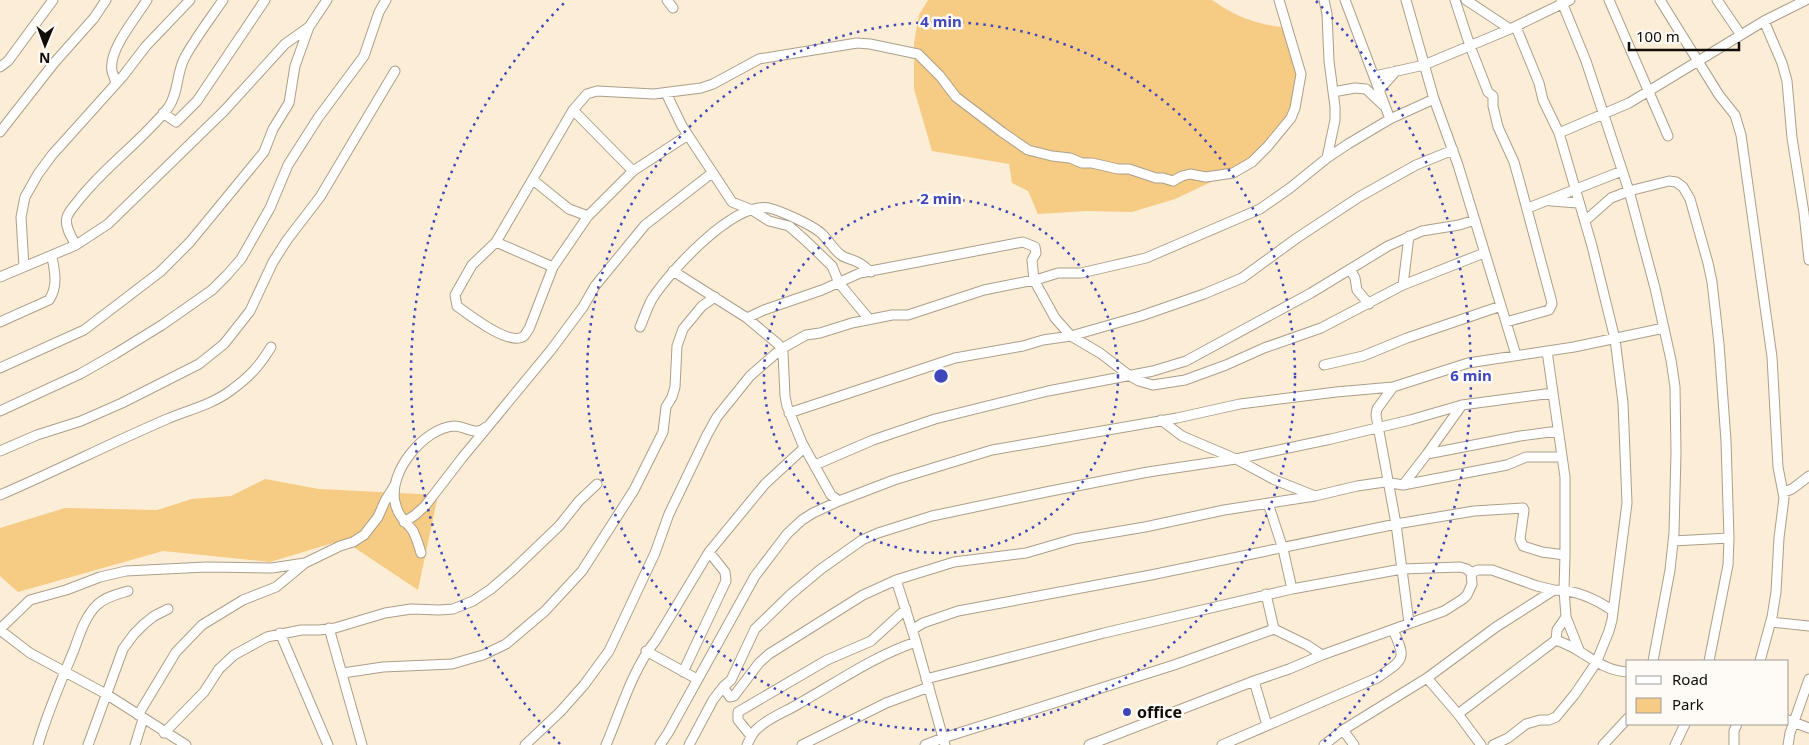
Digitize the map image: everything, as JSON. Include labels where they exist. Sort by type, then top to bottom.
[{"type":"street","points":[[0,67],[8,61],[53,0]]},
{"type":"street","points":[[0,132],[54,63],[94,18],[106,0]]},
{"type":"street","points":[[116,83],[112,72],[115,52],[119,42],[148,0]]},
{"type":"street","points":[[24,267],[21,217],[24,201],[30,187],[52,154],[116,83],[146,46],[190,0]]},
{"type":"street","points":[[76,246],[67,224],[70,212],[84,194],[169,106],[184,58],[223,0]]},
{"type":"street","points":[[162,113],[176,122],[197,102],[265,0]]},
{"type":"street","points":[[0,368],[84,330],[160,272],[190,242],[264,152],[273,129],[289,103],[295,66],[309,27],[327,0]]},
{"type":"street","points":[[0,412],[80,374],[115,354],[162,325],[212,290],[227,275],[241,259],[270,208],[288,165],[318,118],[364,56],[379,12],[386,0]]},
{"type":"street","points":[[667,0],[673,8],[676,0]]},
{"type":"street","points":[[688,135],[633,171],[588,216],[554,268],[529,329],[524,336],[517,338],[486,327],[457,306],[454,295],[472,265],[496,242],[573,110],[587,94],[597,91],[654,94],[708,86],[759,60],[857,43],[870,44],[918,54],[940,76],[956,97],[1028,150],[1070,158],[1082,163],[1129,169],[1170,181],[1190,174],[1206,177],[1230,174],[1252,162],[1268,146],[1291,118],[1295,108],[1301,72],[1279,0]]},
{"type":"street","points":[[1324,0],[1327,14],[1329,61],[1335,120],[1327,158]]},
{"type":"street","points":[[1346,0],[1390,119]]},
{"type":"street","points":[[1406,0],[1434,99],[1475,220],[1516,355]]},
{"type":"street","points":[[1455,0],[1488,92],[1493,96],[1493,106],[1498,127],[1514,162],[1528,208],[1552,304],[1549,310],[1506,322]]},
{"type":"street","points":[[1466,0],[1513,28],[1539,83],[1543,100],[1558,133],[1585,221],[1615,338],[1623,404],[1627,503],[1613,611],[1609,631],[1596,663],[1575,694],[1553,719],[1526,724],[1508,738],[1493,745]]},
{"type":"street","points":[[1609,0],[1668,136]]},
{"type":"street","points":[[1660,0],[1739,124],[1772,357],[1778,468],[1784,492],[1776,592],[1771,622],[1760,660]]},
{"type":"street","points":[[1716,0],[1742,35]]},
{"type":"street","points":[[1780,0],[1786,9]]},
{"type":"street","points":[[1558,133],[1629,103],[1764,21],[1806,0]]},
{"type":"street","points":[[1375,76],[1424,65],[1513,28],[1565,1],[1630,191],[1664,328],[1672,369],[1676,410],[1673,541],[1661,624],[1653,660]]},
{"type":"street","points":[[1764,21],[1782,63],[1786,81],[1809,260]]},
{"type":"street","points":[[0,277],[76,246],[108,224],[224,111],[285,44],[309,27]]},
{"type":"street","points":[[0,451],[37,435],[81,421],[122,403],[199,364],[224,344],[250,311],[273,262],[287,240],[320,197],[395,71]]},
{"type":"street","points":[[1379,90],[1396,71]]},
{"type":"street","points":[[1333,92],[1355,88],[1366,89],[1385,107]]},
{"type":"street","points":[[666,93],[682,126],[732,202],[752,210],[767,220],[792,228],[832,266],[839,283],[869,319]]},
{"type":"street","points":[[525,745],[560,712],[584,685],[609,652],[655,553],[669,514],[717,417],[750,376],[781,349],[806,336],[820,334],[869,319],[898,314],[908,315],[984,290],[1058,273],[1081,273],[1146,258],[1260,209],[1327,158],[1390,119],[1434,99]]},
{"type":"street","points":[[573,110],[633,171]]},
{"type":"street","points":[[789,413],[955,358],[1071,336],[1176,304],[1238,280],[1359,197],[1416,165],[1452,150]]},
{"type":"street","points":[[1528,208],[1622,171]]},
{"type":"street","points":[[404,522],[425,506],[551,350],[583,307],[595,286],[645,225],[712,174]]},
{"type":"street","points":[[532,180],[569,208],[588,216]]},
{"type":"street","points":[[1585,221],[1607,201],[1630,191],[1669,181],[1683,186],[1690,199],[1708,263],[1717,321],[1726,441],[1728,565],[1709,660]]},
{"type":"street","points":[[1548,200],[1578,203]]},
{"type":"street","points":[[640,327],[651,302],[673,271],[709,236],[735,217],[752,210],[768,208],[806,223],[824,235],[840,255],[855,261],[871,272]]},
{"type":"street","points":[[814,465],[873,440],[935,419],[1048,391],[1130,376],[1174,365],[1278,312],[1388,246],[1430,229],[1459,225],[1475,220]]},
{"type":"street","points":[[1403,285],[1409,236]]},
{"type":"street","points":[[496,242],[554,268]]},
{"type":"street","points":[[747,318],[853,276],[1021,242],[1030,244],[1036,250],[1032,260],[1034,280],[1055,318],[1071,336],[1100,353],[1130,376],[1153,385],[1185,380],[1264,348],[1321,328],[1403,285],[1484,253]]},
{"type":"street","points":[[0,322],[49,300],[53,294],[54,287],[55,272],[52,256]]},
{"type":"street","points":[[1350,269],[1355,278],[1357,290],[1369,304]]},
{"type":"street","points":[[673,271],[747,318],[773,339],[781,349],[785,396],[789,413],[804,448],[831,495],[839,501]]},
{"type":"street","points":[[343,673],[382,667],[462,662],[494,651],[506,644],[545,610],[582,571],[634,490],[664,429],[666,407],[675,387],[677,346],[680,336],[692,317],[710,299],[715,297]]},
{"type":"street","points":[[1324,365],[1363,356],[1407,338],[1501,306]]},
{"type":"street","points":[[660,745],[750,584],[788,534],[813,513],[839,501],[894,480],[978,453],[1240,404],[1393,387],[1468,363],[1547,351],[1664,328]]},
{"type":"street","points":[[0,495],[168,418],[219,398],[242,382],[258,367],[271,347]]},
{"type":"street","points":[[1547,351],[1565,478],[1564,590],[1566,617],[1579,650]]},
{"type":"street","points":[[1393,387],[1377,409],[1376,415],[1396,524],[1409,623]]},
{"type":"street","points":[[689,745],[713,700],[731,680],[755,630],[790,595],[821,569],[867,537],[932,516],[1148,472],[1236,459],[1410,420],[1462,405],[1553,393]]},
{"type":"street","points":[[1403,485],[1462,405]]},
{"type":"street","points":[[135,745],[140,717],[176,652],[202,625],[243,600],[276,587],[305,563],[340,546],[353,542],[364,535],[378,517],[395,485],[401,468],[417,445],[433,433],[453,426],[475,432],[482,431],[494,420]]},
{"type":"street","points":[[1161,420],[1182,436],[1236,459],[1275,480],[1315,496]]},
{"type":"street","points":[[1427,454],[1520,436],[1558,431]]},
{"type":"street","points":[[606,745],[646,651],[656,640],[709,552],[754,496],[804,448]]},
{"type":"street","points":[[723,687],[730,697],[734,696],[769,654],[863,595],[896,580],[954,562],[1026,553],[1074,539],[1145,527],[1224,510],[1315,496],[1357,486],[1389,482],[1403,485],[1508,465],[1526,457],[1562,457]]},
{"type":"street","points":[[1784,492],[1792,489],[1809,476]]},
{"type":"street","points":[[164,732],[204,692],[219,669],[234,655],[255,642],[280,633],[345,625],[385,613],[411,609],[453,609],[473,601],[491,589],[513,570],[559,526],[579,501],[597,484]]},
{"type":"street","points":[[395,485],[394,499],[398,512],[413,532],[421,553]]},
{"type":"street","points":[[1268,503],[1283,549],[1292,588]]},
{"type":"street","points":[[912,630],[923,623],[958,611],[1062,593],[1283,549],[1396,524],[1484,509],[1523,508],[1520,539],[1523,546],[1542,552],[1565,555]]},
{"type":"street","points":[[1673,541],[1729,538]]},
{"type":"street","points":[[682,672],[726,582],[725,572],[709,552]]},
{"type":"street","points":[[182,744],[106,694],[30,653],[0,630],[30,600],[66,590],[100,577],[126,571],[206,567],[272,568],[305,563]]},
{"type":"street","points":[[802,745],[928,683],[1104,633],[1292,588],[1402,569],[1460,568],[1471,573]]},
{"type":"street","points":[[1471,573],[1478,570],[1492,570],[1537,586],[1564,590],[1597,600],[1613,611]]},
{"type":"street","points":[[1089,745],[1117,739],[1254,681],[1444,611],[1464,599],[1472,584],[1471,573]]},
{"type":"street","points":[[896,580],[944,741]]},
{"type":"street","points":[[1324,745],[1343,730],[1426,678],[1496,627],[1554,590]]},
{"type":"street","points":[[38,745],[79,636],[96,606],[110,597],[128,591]]},
{"type":"street","points":[[1266,594],[1274,629]]},
{"type":"street","points":[[751,736],[736,717],[738,712],[827,660],[871,641],[906,609]]},
{"type":"street","points":[[88,745],[123,649],[134,634],[154,616],[168,610]]},
{"type":"street","points":[[1458,714],[1556,640],[1557,630],[1566,617]]},
{"type":"street","points":[[1771,622],[1809,626]]},
{"type":"street","points":[[329,628],[362,745]]},
{"type":"street","points":[[926,745],[944,741],[1174,665],[1274,629],[1307,645],[1322,655]]},
{"type":"street","points":[[1222,745],[1377,678],[1386,672],[1400,658],[1402,653],[1393,630]]},
{"type":"street","points":[[280,633],[328,745]]},
{"type":"street","points":[[1556,640],[1579,650],[1596,663],[1626,672]]},
{"type":"street","points":[[747,745],[751,736],[768,720],[806,700],[859,667],[893,650],[916,642]]},
{"type":"street","points":[[646,651],[697,679]]},
{"type":"street","points":[[1426,678],[1458,714],[1481,745]]},
{"type":"street","points":[[1788,745],[1791,721],[1809,679]]},
{"type":"street","points":[[1254,681],[1267,725]]},
{"type":"street","points":[[1603,745],[1626,720]]},
{"type":"street","points":[[1791,721],[1809,728]]},
{"type":"street","points":[[1675,745],[1684,725]]},
{"type":"street","points":[[1734,745],[1734,731],[1737,725]]},
{"type":"street","points":[[1343,730],[1354,745]]},
{"type":"green space","points":[[928,0],[1212,0],[1229,11],[1245,18],[1262,24],[1282,27],[1299,79],[1287,125],[1270,142],[1228,174],[1175,199],[1132,212],[1086,211],[1038,214],[1028,191],[1012,183],[1009,164],[932,151],[914,89],[914,43],[919,15]]},
{"type":"green space","points":[[265,479],[319,489],[438,495],[418,590],[343,540],[270,562],[163,551],[18,592],[0,576],[0,528],[65,508],[157,510],[192,499],[231,496]]},
{"type":"place","name":"office","points":[[1127,712]]}]
